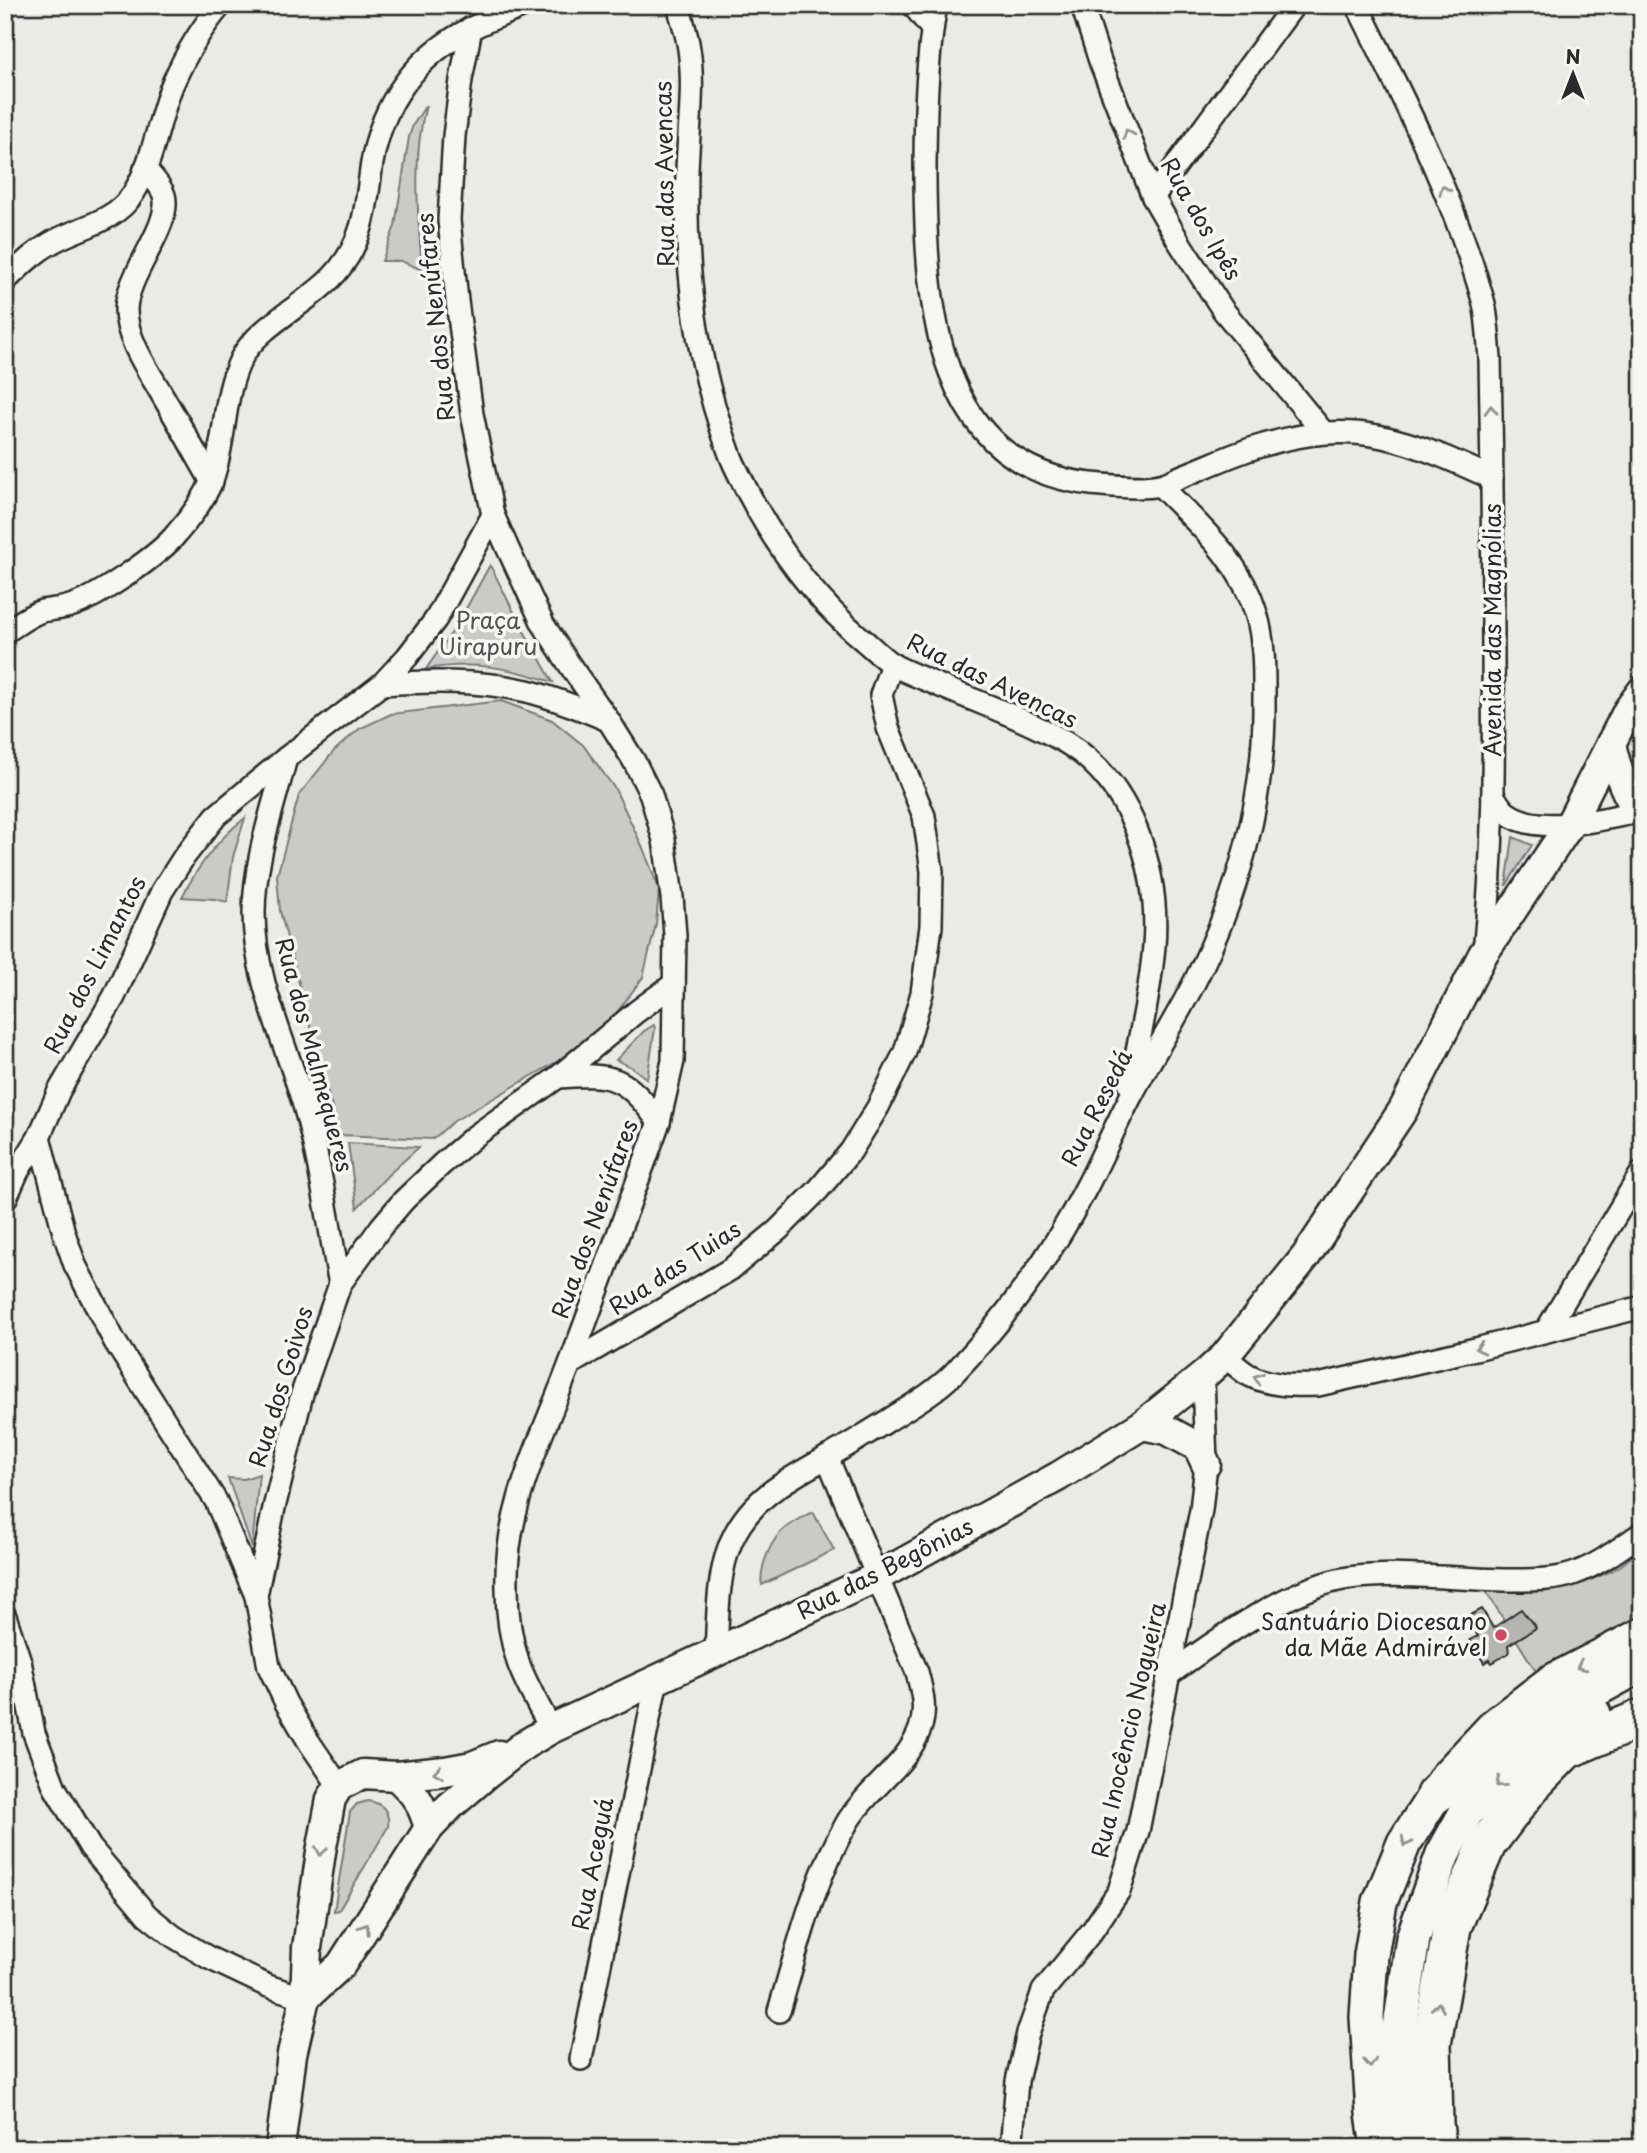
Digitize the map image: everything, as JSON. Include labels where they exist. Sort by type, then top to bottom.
[{"type":"highway","points":[[1378,2148],[1367,2017],[1371,1955],[1380,1902],[1404,1843],[1447,1776],[1496,1724],[1551,1682],[1642,1635]]},
{"type":"highway","points":[[1435,1795],[1569,1702],[1642,1662]]},
{"type":"highway","points":[[1437,2148],[1432,2044],[1452,1927],[1487,1844],[1530,1787],[1566,1750],[1594,1714]]},
{"type":"highway","points":[[1405,2148],[1398,2040],[1413,1938],[1443,1854],[1467,1811],[1562,1731],[1594,1714]]},
{"type":"highway","points":[[1566,1750],[1642,1718]]},
{"type":"main road","name":"Avenida das Magnólias","points":[[1225,1356],[1306,1256],[1403,1110],[1483,954],[1570,824],[1628,710],[1642,691]]},
{"type":"main road","points":[[1611,743],[1620,780],[1628,797],[1640,811]]},
{"type":"main road","name":"Rua das Begônias","points":[[305,1998],[341,1965],[429,1828],[486,1775],[524,1745],[551,1729],[877,1577],[1059,1476],[1142,1425],[1225,1356]]},
{"type":"main road","points":[[1142,1425],[1167,1430],[1198,1447],[1206,1464]]},
{"type":"main road","name":"Rua das Begônias","points":[[339,1786],[363,1774],[396,1776],[472,1766],[524,1745]]},
{"type":"main road","points":[[396,1776],[417,1796],[429,1828]]},
{"type":"main road","points":[[280,2148],[292,2054],[305,1998],[307,1948],[326,1820],[331,1799],[339,1786]]},
{"type":"main road","points":[[307,1948],[320,1961],[341,1965]]},
{"type":"street","points":[[5,281],[30,257],[50,243],[100,222],[121,209],[133,194],[145,169],[173,84],[190,50],[220,5]]},
{"type":"street","points":[[5,632],[40,612],[72,606],[95,596],[175,536],[212,482],[225,410],[234,375],[244,354],[258,337],[318,291],[341,268],[356,243],[368,205],[372,162],[379,134],[409,75],[424,60],[471,28],[526,5]]},
{"type":"street","name":"Rua das Avencas","points":[[678,5],[690,52],[688,248],[698,334],[711,398],[732,460],[758,514],[835,617],[892,664],[1031,725],[1067,744],[1102,773],[1129,812],[1146,862],[1153,900],[1154,943],[1150,980],[1127,1103]]},
{"type":"street","points":[[913,5],[932,29]]},
{"type":"street","name":"Avenida das Magnólias","points":[[936,5],[932,29],[925,146],[926,224],[935,316],[943,356],[957,390],[990,439],[1017,461],[1042,473],[1084,483],[1116,486],[1160,485],[1263,445],[1323,432],[1358,432],[1393,438],[1492,478],[1493,796],[1488,912],[1483,954]]},
{"type":"street","name":"Rua dos Ipês","points":[[1082,5],[1100,61],[1153,198],[1223,310],[1323,432]]},
{"type":"street","points":[[1153,198],[1294,5]]},
{"type":"street","points":[[1357,5],[1457,219],[1484,302],[1490,358],[1492,478]]},
{"type":"street","name":"Rua dos Nenúfares","points":[[471,28],[454,136],[449,220],[472,414],[493,515]]},
{"type":"street","points":[[145,169],[159,184],[165,198],[165,209],[129,294],[126,310],[129,329],[145,366],[212,482]]},
{"type":"street","name":"Rua Resedá","points":[[716,1653],[724,1567],[732,1541],[745,1518],[760,1500],[789,1479],[919,1401],[951,1376],[1007,1311],[1055,1241],[1086,1188],[1127,1103],[1196,979],[1237,882],[1255,800],[1264,727],[1264,657],[1256,613],[1239,571],[1212,538],[1160,485]]},
{"type":"street","points":[[493,515],[543,624],[610,721]]},
{"type":"street","name":"Rua dos Limantos","points":[[5,1200],[18,1171],[39,1137],[59,1091],[114,997],[162,891],[184,857],[216,816],[382,684],[407,657],[436,619],[493,515]]},
{"type":"street","name":"Rua das Tuias","points":[[570,1364],[731,1269],[778,1230],[818,1190],[850,1151],[878,1107],[905,1052],[922,993],[931,926],[932,871],[924,816],[885,717],[881,695],[892,664]]},
{"type":"street","points":[[382,684],[446,681],[483,684],[541,695],[610,721]]},
{"type":"street","name":"Rua dos Nenúfares","points":[[551,1729],[518,1663],[509,1616],[508,1549],[513,1518],[524,1480],[570,1364],[659,1122],[673,1061],[675,935],[664,841],[651,794],[610,721]]},
{"type":"street","name":"Rua dos Malmequeres","points":[[286,758],[255,881],[257,946],[264,983],[304,1104],[318,1160],[340,1284]]},
{"type":"street","points":[[1493,796],[1506,812],[1535,823],[1570,824],[1640,811]]},
{"type":"street","name":"Rua dos Goivos","points":[[339,1786],[286,1703],[269,1667],[256,1596],[302,1394],[340,1284],[380,1227],[442,1164],[475,1136],[558,1077],[674,984]]},
{"type":"street","points":[[558,1077],[607,1076],[622,1082],[640,1096],[659,1122]]},
{"type":"street","points":[[39,1137],[75,1265],[115,1342],[216,1501],[256,1596]]},
{"type":"street","points":[[1546,1331],[1642,1172]]},
{"type":"street","points":[[1225,1356],[1247,1374],[1267,1381],[1293,1387],[1318,1385],[1642,1307]]},
{"type":"street","name":"Rua Inocêncio Nogueira","points":[[1020,2148],[1016,2147],[1012,2138],[1017,2081],[1028,2033],[1043,1991],[1119,1891],[1138,1831],[1196,1543],[1206,1464],[1203,1376]]},
{"type":"street","points":[[779,2011],[808,1915],[848,1820],[866,1795],[911,1748],[920,1731],[924,1715],[917,1672],[827,1457]]},
{"type":"street","points":[[1171,1672],[1255,1617],[1310,1588],[1346,1578],[1393,1574],[1471,1580],[1533,1580],[1572,1575],[1606,1558],[1642,1533]]},
{"type":"street","points":[[5,1616],[20,1661],[34,1733],[55,1788],[90,1847],[147,1915],[173,1936],[221,1964],[268,1986],[305,1998]]},
{"type":"street","name":"Rua Aceguá","points":[[581,2059],[657,1679]]},
{"type":"green space","points":[[426,105],[418,166],[422,270],[401,261],[382,261],[395,226],[409,137]]},
{"type":"green space","name":"Praça Uirapuru","points":[[490,565],[553,682],[490,667],[426,669],[457,625]]},
{"type":"green space","points":[[501,701],[552,720],[583,745],[615,789],[659,889],[656,924],[643,977],[615,1015],[558,1061],[454,1121],[433,1139],[339,1135],[280,911],[277,876],[299,795],[334,751],[359,729],[391,714]]},
{"type":"green space","points":[[245,818],[233,857],[227,902],[182,897],[209,854]]},
{"type":"green space","points":[[1513,837],[1532,845],[1506,886]]},
{"type":"green space","points":[[654,1025],[647,1079],[616,1060],[644,1031]]},
{"type":"green space","points":[[348,1143],[419,1147],[357,1208]]},
{"type":"green space","points":[[259,1474],[252,1548],[228,1478],[244,1479]]},
{"type":"green space","points":[[813,1512],[834,1550],[762,1585],[764,1563],[772,1544],[788,1526]]},
{"type":"green space","points":[[1642,1549],[1642,1622],[1539,1676],[1484,1588],[1554,1586],[1588,1580],[1620,1566]]},
{"type":"green space","points":[[368,1801],[384,1809],[388,1816],[388,1827],[339,1910],[334,1911],[350,1812],[357,1804]]},
{"type":"building","name":"Santuário Diocesano da Mãe Admirável","points":[[1482,1609],[1493,1628],[1521,1609],[1536,1628],[1508,1645],[1509,1653],[1492,1663],[1490,1660],[1484,1663],[1470,1640],[1478,1636],[1467,1617]]},
{"type":"place","name":"Santuário Diocesano da Mãe Admirável","points":[[1501,1635]]}]
